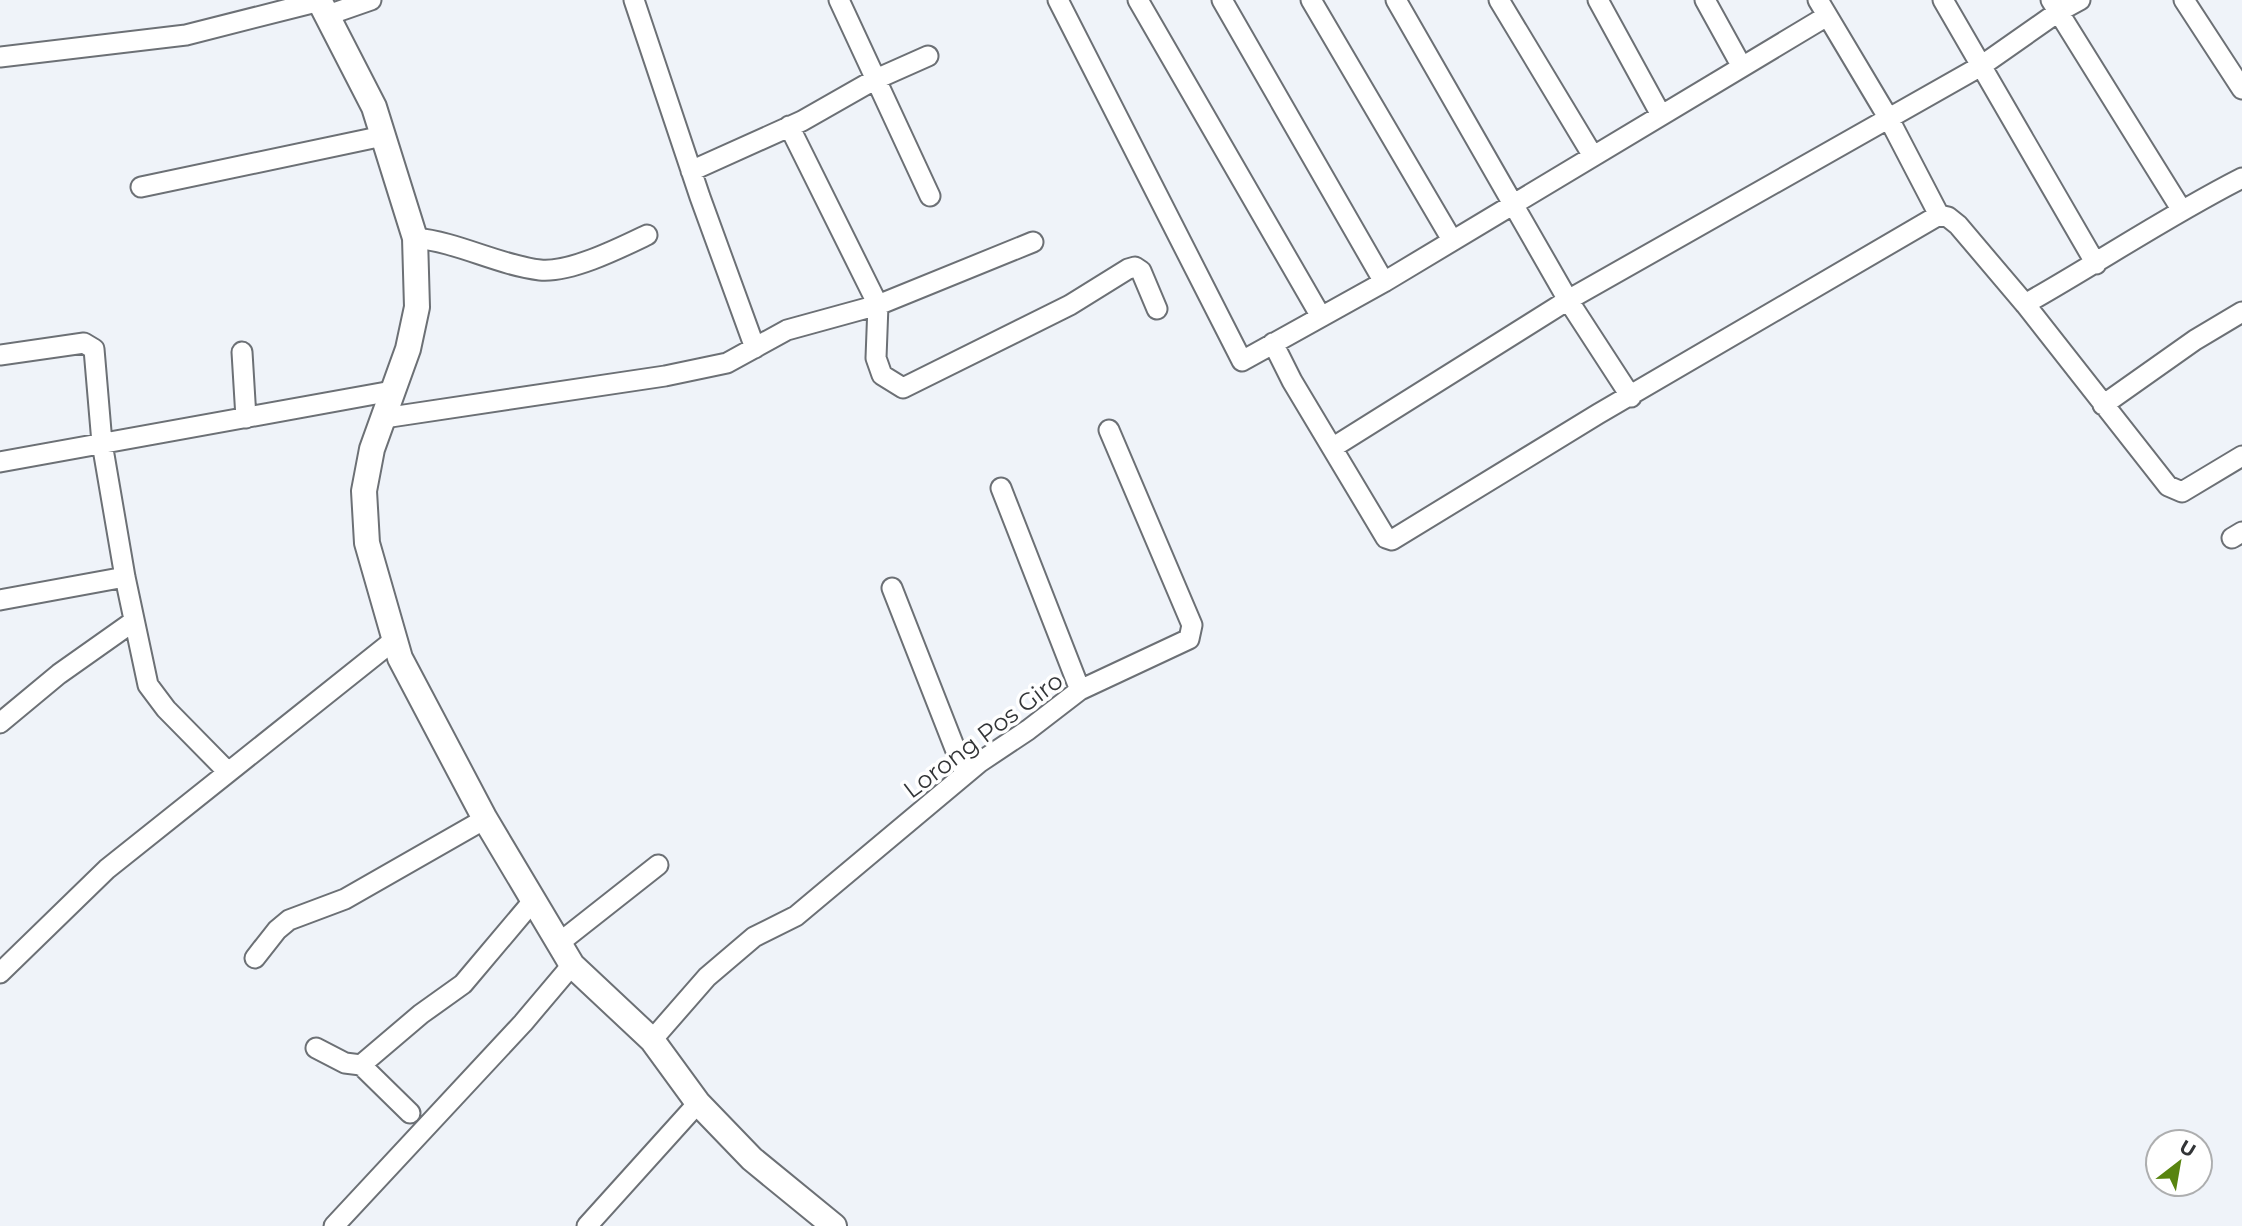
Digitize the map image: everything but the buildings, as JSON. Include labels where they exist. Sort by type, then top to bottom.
[{"type":"main road","points":[[322,5],[373,107],[415,238],[417,307],[408,349],[372,449],[363,491],[367,542],[393,641],[485,819],[572,965],[652,1040],[698,1103],[752,1160],[834,1226]]},
{"type":"street","points":[[0,57],[186,35],[322,5],[371,0]]},
{"type":"street","points":[[634,0],[691,171],[755,348]]},
{"type":"street","points":[[839,0],[930,196]]},
{"type":"street","points":[[1058,0],[1237,356],[1242,361],[1320,315],[1384,282],[1742,67],[1822,8],[1889,119],[1939,215]]},
{"type":"street","points":[[1138,0],[1320,315]]},
{"type":"street","points":[[1222,0],[1384,282]]},
{"type":"street","points":[[1311,0],[1452,240]]},
{"type":"street","points":[[1396,0],[1515,203],[1567,300],[1631,397]]},
{"type":"street","points":[[1499,0],[1593,156]]},
{"type":"street","points":[[1598,0],[1661,115]]},
{"type":"street","points":[[1705,0],[1742,67]]},
{"type":"street","points":[[1943,0],[2096,264]]},
{"type":"street","points":[[1332,448],[1567,300],[1981,66],[2054,6],[2080,0]]},
{"type":"street","points":[[2184,0],[2242,89]]},
{"type":"street","points":[[2054,6],[2181,209]]},
{"type":"street","points":[[2225,61],[2242,51]]},
{"type":"street","points":[[691,171],[789,126],[874,80],[928,56]]},
{"type":"street","points":[[789,126],[878,305],[876,358],[882,375],[903,388],[1070,305],[1128,269],[1135,267],[1141,271],[1157,309]]},
{"type":"street","points":[[142,187],[383,136]]},
{"type":"street","points":[[2025,303],[2096,264],[2181,209],[2242,178]]},
{"type":"street","points":[[1273,343],[1386,538],[1392,540],[1939,215],[1948,217],[1958,225],[2025,303],[2172,490],[2182,492],[2194,487],[2242,457]]},
{"type":"street","points":[[415,238],[436,240],[542,270],[598,258],[647,235]]},
{"type":"street","points":[[384,418],[665,376],[727,363],[787,330],[878,305],[1033,242]]},
{"type":"street","points":[[2103,405],[2195,340],[2242,312]]},
{"type":"street","points":[[0,355],[58,345],[90,345],[94,349],[102,443],[125,577],[148,685],[166,709],[228,772]]},
{"type":"street","points":[[242,352],[246,418]]},
{"type":"street","points":[[0,462],[392,391]]},
{"type":"street","name":"Lorong Pos Giro","points":[[652,1040],[716,969],[754,937],[796,916],[886,844],[965,774],[1080,690],[1180,645],[1191,635],[1192,625],[1109,430]]},
{"type":"street","points":[[1001,488],[1080,690]]},
{"type":"street","points":[[0,600],[125,577]]},
{"type":"street","points":[[892,588],[965,774]]},
{"type":"street","points":[[0,723],[59,674],[134,621]]},
{"type":"street","points":[[0,973],[107,869],[393,641]]},
{"type":"street","points":[[255,958],[289,920],[345,899],[485,819]]},
{"type":"street","points":[[559,943],[657,865]]},
{"type":"street","points":[[362,1065],[421,1014],[463,984],[534,901]]},
{"type":"street","points":[[334,1226],[523,1023],[572,965]]},
{"type":"street","points":[[316,1048],[345,1063],[362,1065],[410,1113]]},
{"type":"street","points":[[587,1226],[698,1103]]}]
